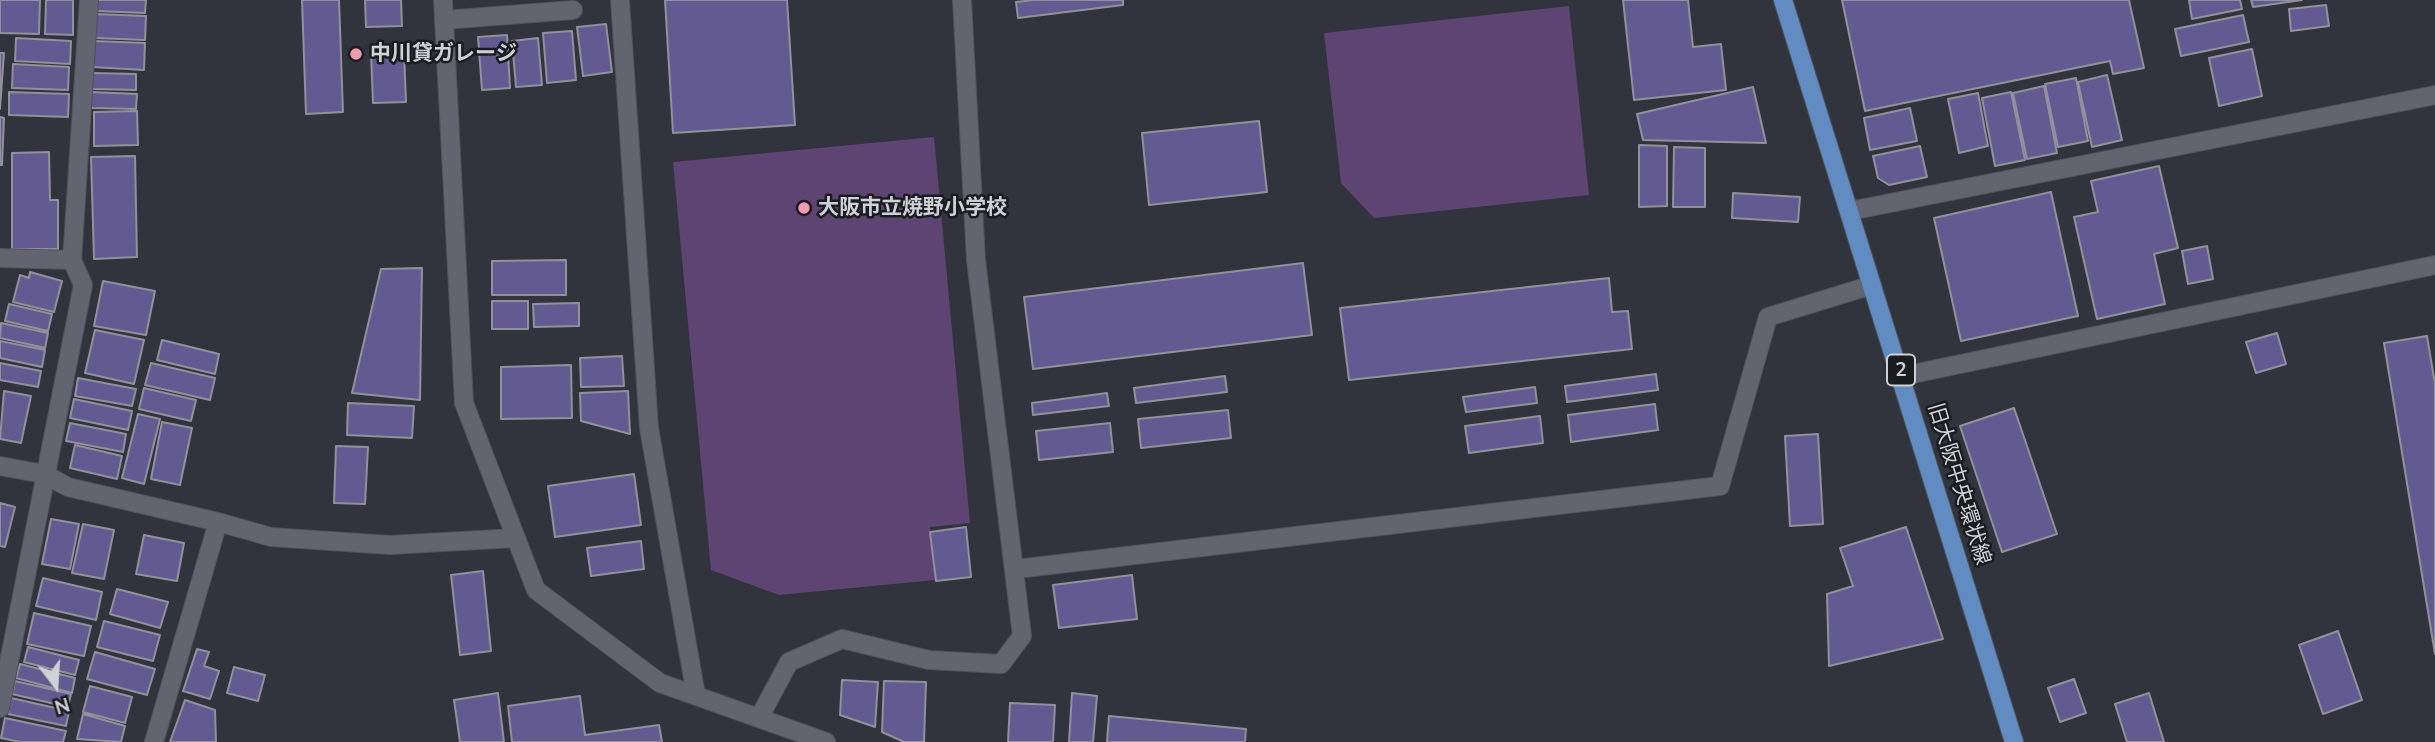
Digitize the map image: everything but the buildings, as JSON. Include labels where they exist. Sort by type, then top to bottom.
[{"type":"main road","name":"旧大阪中央環状線","points":[[1783,0],[1903,376],[2014,742]]},
{"type":"street","points":[[0,708],[8,622],[44,474],[83,285],[72,260],[89,0]]},
{"type":"street","points":[[443,0],[464,403],[536,590],[660,683],[826,742]]},
{"type":"street","points":[[620,0],[649,428],[695,695]]},
{"type":"street","points":[[759,718],[789,662],[842,639],[929,660],[1001,664],[1022,636],[1016,569],[976,260],[962,0]]},
{"type":"street","points":[[444,20],[573,10]]},
{"type":"street","points":[[1850,211],[2435,95]]},
{"type":"street","points":[[0,258],[72,260]]},
{"type":"street","points":[[1903,376],[2435,265]]},
{"type":"street","points":[[1016,569],[1720,486],[1768,317],[1872,285]]},
{"type":"street","points":[[0,466],[44,474],[68,487],[271,537],[390,545],[516,538]]},
{"type":"street","points":[[154,742],[218,522]]},
{"type":"shaded area","points":[[1569,6],[1589,195],[1374,218],[1341,183],[1324,33]]},
{"type":"shaded area","name":"大阪市立焼野小学校","points":[[934,137],[970,523],[930,527],[935,580],[779,595],[711,570],[673,162]]},
{"type":"place","name":"中川貸ガレージ","points":[[356,54]]},
{"type":"place","name":"大阪市立焼野小学校","points":[[804,208]]}]
